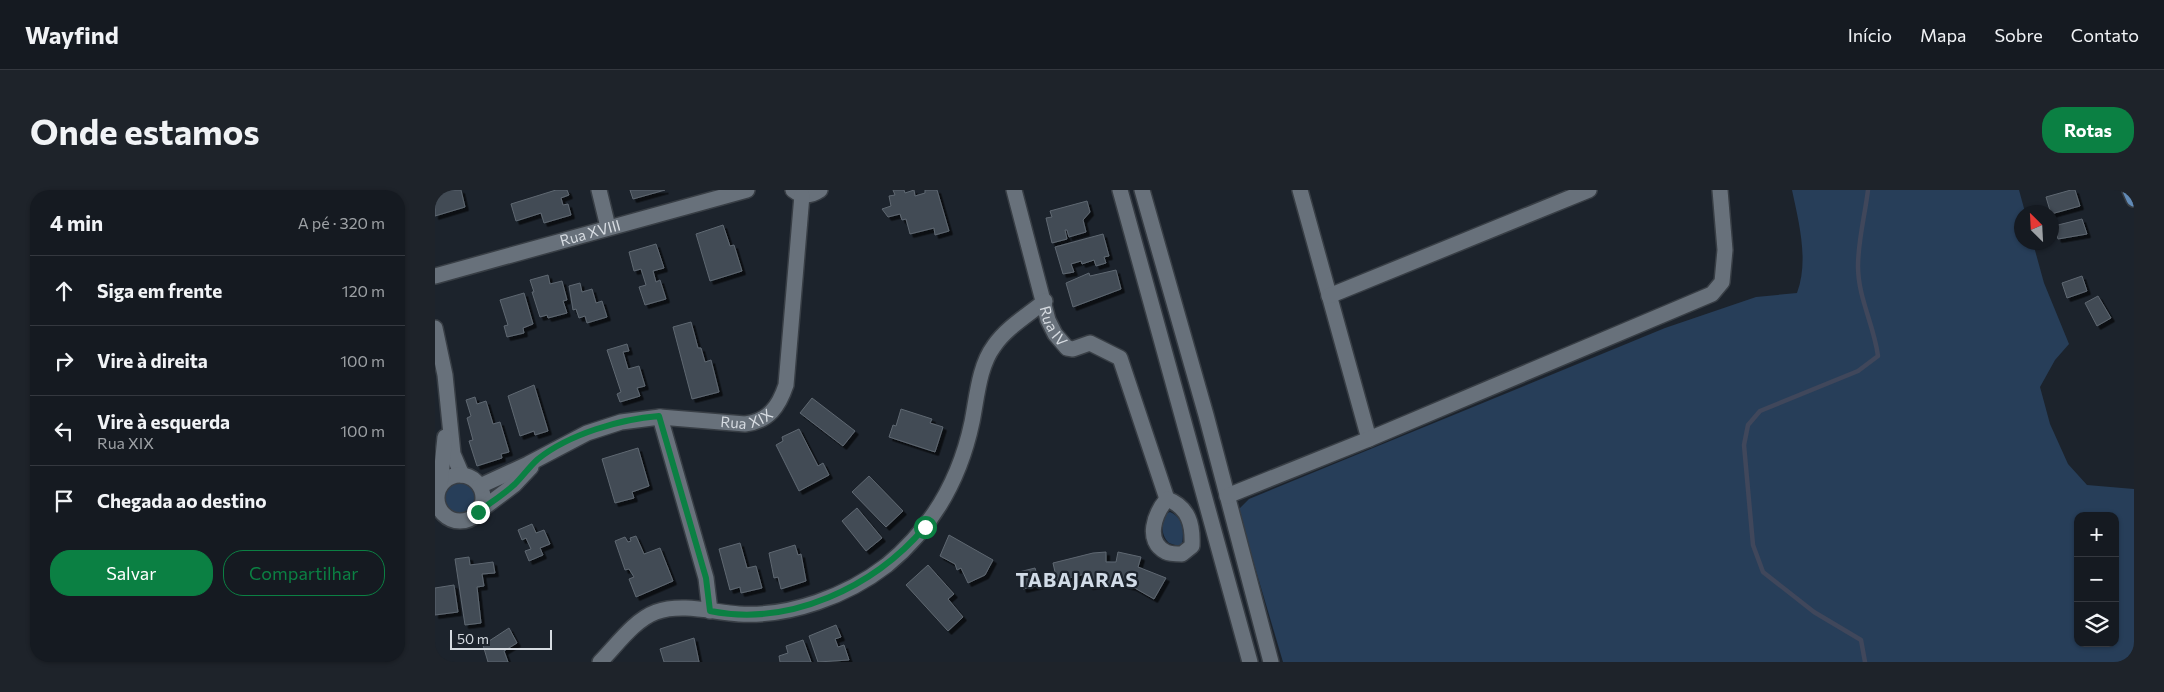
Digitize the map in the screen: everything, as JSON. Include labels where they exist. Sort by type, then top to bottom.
[{"type":"main road","points":[[2130,190],[2134,200]]},
{"type":"street","points":[[599,190],[609,227]]},
{"type":"street","name":"Rua XVIII","points":[[435,276],[747,190]]},
{"type":"street","points":[[797,193],[815,194],[820,190]]},
{"type":"street","name":"Rua IV","points":[[1014,190],[1050,325],[1067,348],[1073,349],[1090,343],[1120,358],[1167,500]]},
{"type":"street","points":[[1120,190],[1250,662]]},
{"type":"street","points":[[1142,190],[1223,480],[1271,662]]},
{"type":"street","points":[[1299,190],[1369,439]]},
{"type":"street","points":[[1329,296],[1589,190]]},
{"type":"street","points":[[1227,496],[1369,439],[1711,294],[1722,282],[1725,250],[1720,190]]},
{"type":"street","name":"Rua XIX","points":[[480,486],[539,459],[598,428],[640,418],[659,416],[745,424],[764,418],[777,407],[786,384],[797,193]]},
{"type":"street","points":[[600,662],[639,623],[656,612],[678,609],[741,614],[787,610],[846,590],[874,574],[902,551],[925,527],[952,484],[969,434],[983,368],[993,346],[1010,329],[1045,301]]},
{"type":"street","points":[[435,328],[445,375],[453,454],[461,475]]},
{"type":"street","points":[[440,486],[450,477],[461,475],[472,478],[480,486],[483,498],[478,512],[466,520],[456,520],[447,517],[440,510],[437,500],[440,486],[447,405]]},
{"type":"street","points":[[659,416],[706,578],[710,611]]},
{"type":"street","name":"Rua XIX","points":[[478,512],[514,485],[539,459]]},
{"type":"street","points":[[1202,486],[1223,480]]},
{"type":"street","points":[[1218,545],[1239,539]]},
{"type":"shaded area","points":[[1792,190],[2019,190],[2023,205],[2014,205],[2014,250],[2035,250],[2044,283],[2069,344],[2055,360],[2040,387],[2050,424],[2068,464],[2087,485],[2134,489],[2134,662],[1283,662],[1238,510],[1249,499],[1665,328],[1756,297],[1797,293],[1801,281],[1803,255]]},
{"type":"shaded area","points":[[460,479],[473,485],[479,498],[473,511],[460,517],[447,511],[441,498],[447,485]]},
{"type":"shaded area","points":[[1170,512],[1178,518],[1182,526],[1182,545],[1178,546],[1169,543],[1164,536],[1163,522],[1165,514]]},
{"type":"building","points":[[435,190],[461,190],[465,207],[435,216]]},
{"type":"building","points":[[556,190],[567,190],[569,195],[561,198],[563,205],[568,204],[571,215],[544,223],[541,213],[516,221],[511,204]]},
{"type":"building","points":[[630,190],[665,190],[633,199]]},
{"type":"building","points":[[893,190],[904,190],[905,193],[914,190],[915,196],[925,193],[925,190],[937,190],[949,231],[935,235],[934,228],[910,234],[906,219],[902,220],[900,214],[888,217],[882,209],[891,206],[889,196],[895,195]]},
{"type":"building","points":[[2075,190],[2080,206],[2059,212],[2059,205],[2048,205],[2046,197]]},
{"type":"building","points":[[1087,201],[1090,212],[1083,220],[1086,232],[1069,237],[1067,230],[1065,230],[1067,239],[1052,243],[1046,218],[1052,217],[1050,211]]},
{"type":"building","points":[[2082,219],[2087,234],[2059,239],[2059,225]]},
{"type":"building","points":[[723,225],[730,246],[734,245],[742,271],[710,281],[696,234]]},
{"type":"building","points":[[1103,234],[1109,256],[1104,257],[1106,263],[1096,266],[1094,260],[1082,264],[1081,261],[1071,264],[1074,272],[1063,274],[1055,247]]},
{"type":"building","points":[[656,244],[664,268],[653,271],[656,282],[660,280],[666,299],[645,305],[639,287],[646,285],[641,269],[634,271],[629,252]]},
{"type":"building","points":[[1116,270],[1121,289],[1073,307],[1066,283],[1089,273],[1090,276]]},
{"type":"building","points":[[548,275],[550,284],[562,281],[567,300],[563,301],[567,313],[548,318],[547,315],[540,317],[530,280]]},
{"type":"building","points":[[2082,276],[2087,291],[2067,298],[2062,283]]},
{"type":"building","points":[[580,283],[582,292],[592,289],[596,303],[602,301],[607,317],[587,323],[585,316],[579,318],[576,309],[573,310],[569,286]]},
{"type":"building","points":[[524,293],[533,324],[523,328],[524,333],[507,337],[504,326],[508,325],[500,300]]},
{"type":"building","points":[[2098,296],[2111,318],[2097,326],[2085,303]]},
{"type":"building","points":[[691,322],[698,348],[701,348],[705,362],[711,360],[719,392],[692,399],[673,327]]},
{"type":"building","points":[[627,344],[629,351],[623,352],[628,369],[639,366],[645,386],[637,388],[640,396],[620,402],[617,394],[621,392],[607,350]]},
{"type":"building","points":[[534,385],[548,431],[535,435],[534,431],[520,436],[508,396]]},
{"type":"building","points":[[475,397],[477,404],[486,401],[493,424],[500,422],[509,452],[501,454],[502,458],[477,466],[469,441],[473,440],[467,418],[471,416],[466,400]]},
{"type":"building","points":[[812,398],[855,431],[843,446],[800,413]]},
{"type":"building","points":[[901,409],[932,419],[930,423],[943,427],[935,452],[889,437],[893,425],[896,426]]},
{"type":"building","points":[[799,429],[818,466],[823,463],[829,475],[799,491],[776,445],[783,441],[782,437]]},
{"type":"building","points":[[638,448],[649,486],[632,492],[634,498],[615,503],[602,459]]},
{"type":"building","points":[[869,476],[903,511],[886,527],[852,492]]},
{"type":"building","points":[[857,508],[882,538],[866,551],[842,521]]},
{"type":"building","points":[[532,524],[536,533],[544,530],[550,544],[540,548],[543,555],[529,561],[525,551],[531,549],[526,538],[522,540],[518,530]]},
{"type":"building","points":[[949,535],[993,560],[985,575],[968,583],[961,568],[957,570],[955,564],[940,556]]},
{"type":"building","points":[[636,536],[644,554],[660,548],[673,581],[636,597],[629,579],[634,577],[629,569],[625,570],[615,541],[625,537],[628,542],[631,541],[630,538]]},
{"type":"building","points":[[740,543],[747,568],[756,566],[762,588],[741,593],[740,587],[730,590],[719,549]]},
{"type":"building","points":[[795,545],[798,555],[801,554],[806,581],[781,589],[778,577],[774,578],[769,553]]},
{"type":"building","points":[[1106,552],[1106,562],[1116,562],[1118,552],[1141,557],[1138,567],[1166,578],[1154,599],[1133,587],[1116,583],[1089,586],[1085,574],[1057,581],[1053,563],[1093,553]]},
{"type":"building","points":[[469,557],[470,565],[493,562],[495,573],[482,574],[484,586],[477,587],[481,623],[465,625],[455,559]]},
{"type":"building","points":[[928,565],[954,594],[948,599],[963,617],[948,631],[906,585]]},
{"type":"building","points":[[1035,568],[1040,585],[1023,589],[1019,572]]},
{"type":"building","points":[[454,585],[458,612],[435,615],[435,588]]},
{"type":"building","points":[[836,625],[841,637],[835,639],[838,647],[844,645],[849,660],[818,662],[809,636]]},
{"type":"building","points":[[509,628],[517,643],[504,651],[508,662],[488,662],[483,645]]},
{"type":"building","points":[[694,638],[699,662],[664,662],[660,649]]},
{"type":"building","points":[[803,640],[811,662],[780,662],[779,656],[788,653],[786,646]]},
{"type":"waterway","points":[[1865,662],[1861,640],[1814,612],[1763,572],[1753,545],[1744,445],[1748,425],[1760,411],[1858,371],[1878,356],[1863,300],[1858,266],[1868,190]]},
{"type":"district","name":"TABAJARAS","points":[[1077,580]]},
{"type":"route","points":[[478,512],[514,485],[539,459],[574,439],[598,428],[640,418],[659,416],[706,578],[710,611],[741,614],[769,613],[809,604],[846,590],[888,564],[925,527]]}]
